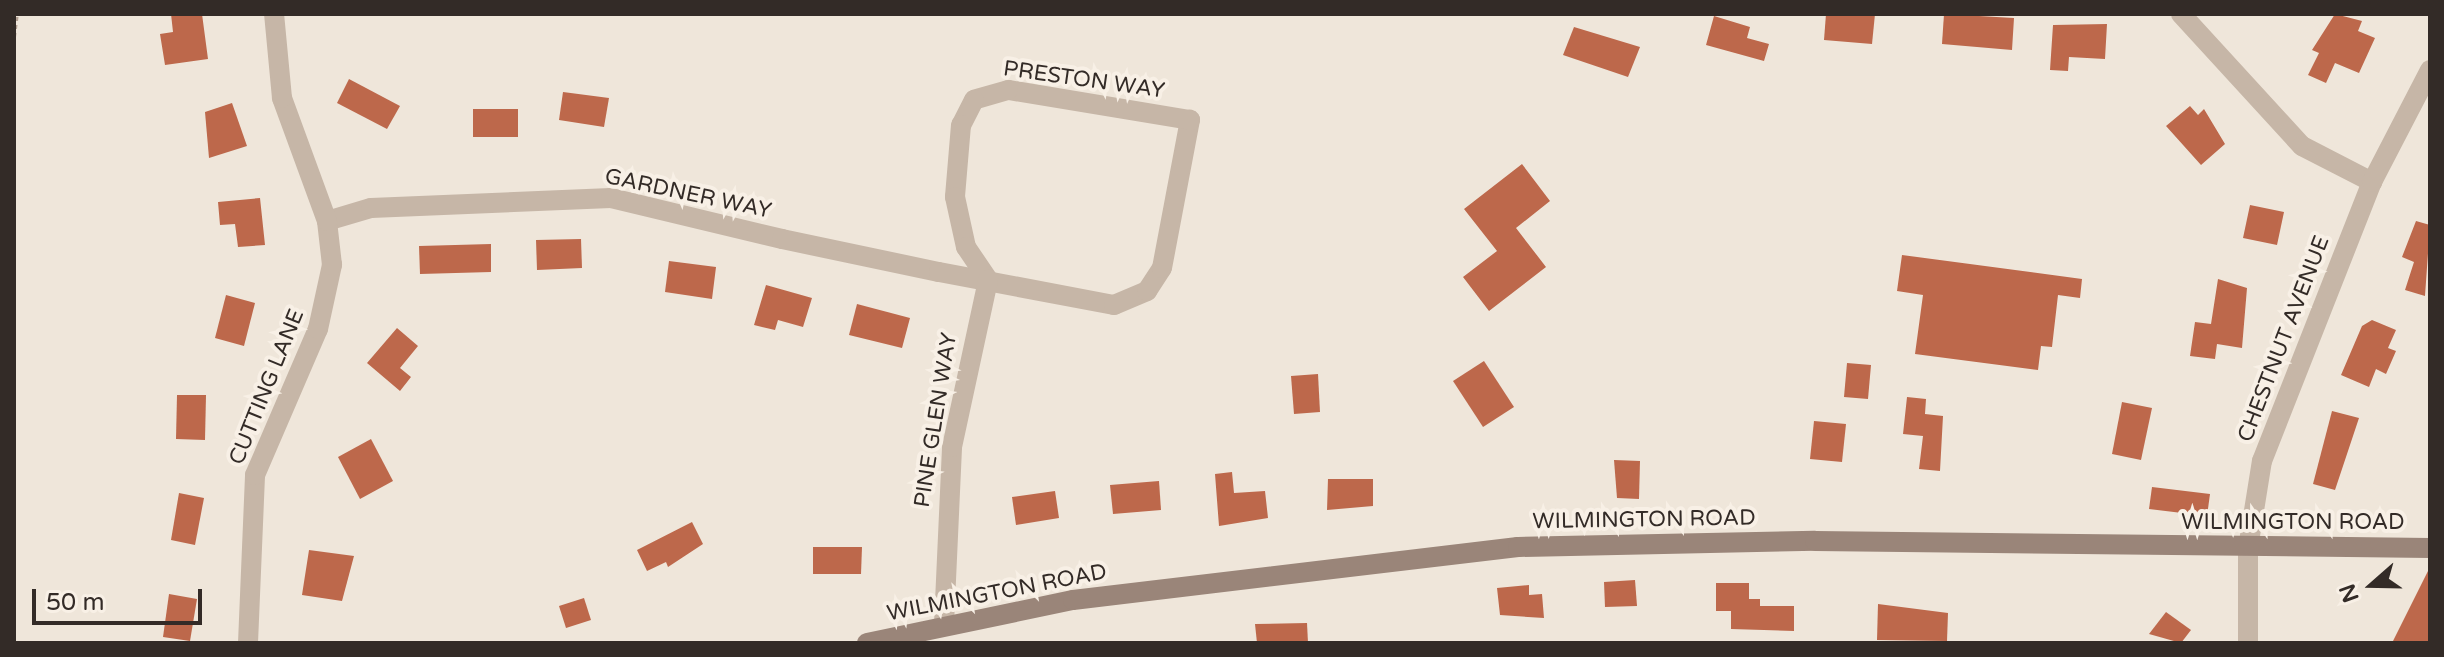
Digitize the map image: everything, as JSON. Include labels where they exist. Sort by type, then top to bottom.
[{"type":"main road","name":"WILMINGTON ROAD","points":[[867,643],[944,624],[1119,594],[1518,547],[1751,541],[2430,548]]},
{"type":"street","name":"CUTTING LANE","points":[[248,643],[252,491],[324,312],[332,265],[327,221],[285,110],[274,14]]},
{"type":"street","points":[[2181,14],[2302,146],[2372,182]]},
{"type":"street","name":"CHESTNUT AVENUE","points":[[2248,643],[2248,548],[2262,461],[2372,182],[2430,70]]},
{"type":"street","name":"PRESTON WAY","points":[[1008,90],[1190,120],[1164,261],[1147,291],[1107,305],[988,280],[966,247],[955,197],[961,125],[974,100],[1008,90]]},
{"type":"street","name":"GARDNER WAY","points":[[327,221],[377,208],[611,198],[988,280]]},
{"type":"street","name":"PINE GLEN WAY","points":[[944,624],[952,447],[988,280]]},
{"type":"path","points":[[14,37],[17,14]]},
{"type":"building","points":[[171,14],[202,14],[208,59],[165,65],[160,34],[173,32]]},
{"type":"building","points":[[1826,14],[1875,14],[1872,44],[1824,40]]},
{"type":"building","points":[[1944,14],[2014,18],[2012,50],[1942,44]]},
{"type":"building","points":[[2335,14],[2362,21],[2358,31],[2375,38],[2359,73],[2335,63],[2326,83],[2308,75],[2319,53],[2312,50]]},
{"type":"building","points":[[1714,16],[1750,27],[1747,38],[1769,44],[1764,61],[1706,45]]},
{"type":"building","points":[[2107,24],[2105,59],[2069,57],[2068,71],[2050,70],[2053,25]]},
{"type":"building","points":[[1574,27],[1640,47],[1628,77],[1563,55]]},
{"type":"building","points":[[349,79],[400,106],[387,129],[337,103]]},
{"type":"building","points":[[563,92],[609,98],[604,127],[559,120]]},
{"type":"building","points":[[232,103],[247,146],[209,158],[205,112]]},
{"type":"building","points":[[2190,106],[2198,115],[2204,109],[2225,144],[2201,165],[2166,126]]},
{"type":"building","points":[[473,109],[518,109],[518,137],[473,137]]},
{"type":"building","points":[[1522,164],[1550,201],[1516,228],[1546,267],[1489,311],[1463,277],[1497,251],[1464,209]]},
{"type":"building","points":[[260,198],[265,245],[238,247],[235,224],[220,225],[218,202]]},
{"type":"building","points":[[2250,205],[2284,212],[2277,245],[2243,238]]},
{"type":"building","points":[[2416,221],[2430,225],[2425,296],[2405,290],[2414,262],[2402,257]]},
{"type":"building","points":[[581,239],[582,268],[537,270],[536,240]]},
{"type":"building","points":[[491,244],[491,272],[420,274],[419,246]]},
{"type":"building","points":[[1902,255],[2082,279],[2080,298],[2058,295],[2052,347],[2041,346],[2038,370],[1915,354],[1923,295],[1897,291]]},
{"type":"building","points":[[669,261],[716,267],[712,299],[665,292]]},
{"type":"building","points":[[2218,279],[2247,288],[2242,348],[2217,344],[2215,359],[2190,356],[2195,322],[2211,324]]},
{"type":"building","points":[[766,285],[812,298],[803,327],[778,320],[775,330],[754,325]]},
{"type":"building","points":[[226,295],[255,303],[244,346],[215,338]]},
{"type":"building","points":[[857,304],[910,318],[902,348],[849,335]]},
{"type":"building","points":[[2372,320],[2396,330],[2388,348],[2396,351],[2386,374],[2376,369],[2369,387],[2341,375],[2362,326]]},
{"type":"building","points":[[397,328],[418,346],[400,368],[411,377],[400,391],[367,363]]},
{"type":"building","points":[[1484,361],[1514,407],[1483,427],[1453,381]]},
{"type":"building","points":[[1847,363],[1871,365],[1868,399],[1844,397]]},
{"type":"building","points":[[1318,374],[1320,412],[1294,414],[1291,376]]},
{"type":"building","points":[[177,395],[206,395],[205,440],[176,439]]},
{"type":"building","points":[[1907,397],[1926,399],[1925,414],[1943,416],[1940,471],[1919,469],[1923,436],[1903,434]]},
{"type":"building","points":[[2122,402],[2152,408],[2141,460],[2112,454]]},
{"type":"building","points":[[2332,411],[2359,418],[2335,490],[2313,484]]},
{"type":"building","points":[[1814,421],[1846,424],[1842,462],[1810,459]]},
{"type":"building","points":[[371,439],[393,481],[360,499],[338,457]]},
{"type":"building","points":[[1614,460],[1640,461],[1639,499],[1617,498]]},
{"type":"building","points":[[1232,472],[1234,493],[1265,491],[1268,518],[1219,526],[1215,474]]},
{"type":"building","points":[[1328,479],[1373,479],[1373,506],[1327,510]]},
{"type":"building","points":[[1159,481],[1161,510],[1113,514],[1110,485]]},
{"type":"building","points":[[2152,487],[2210,494],[2207,516],[2149,509]]},
{"type":"building","points":[[1055,491],[1059,518],[1016,525],[1012,497]]},
{"type":"building","points":[[179,493],[204,498],[195,545],[171,540]]},
{"type":"building","points":[[692,522],[703,544],[668,567],[666,562],[647,571],[637,550]]},
{"type":"building","points":[[813,547],[862,547],[861,574],[813,574]]},
{"type":"building","points":[[309,550],[354,556],[342,601],[302,595]]},
{"type":"building","points":[[2430,567],[2430,643],[2392,643]]},
{"type":"building","points":[[1635,580],[1637,606],[1605,607],[1604,582]]},
{"type":"building","points":[[1716,583],[1749,583],[1749,599],[1760,599],[1760,606],[1794,606],[1794,631],[1731,629],[1731,611],[1716,611]]},
{"type":"building","points":[[1529,585],[1529,595],[1542,594],[1544,618],[1500,615],[1497,588]]},
{"type":"building","points":[[169,594],[197,599],[190,641],[163,637]]},
{"type":"building","points":[[584,598],[591,620],[566,628],[559,606]]},
{"type":"building","points":[[1878,604],[1948,613],[1947,641],[1877,640]]},
{"type":"building","points":[[2166,612],[2191,630],[2181,643],[2149,634]]},
{"type":"building","points":[[1307,623],[1308,643],[1257,643],[1255,624]]}]
